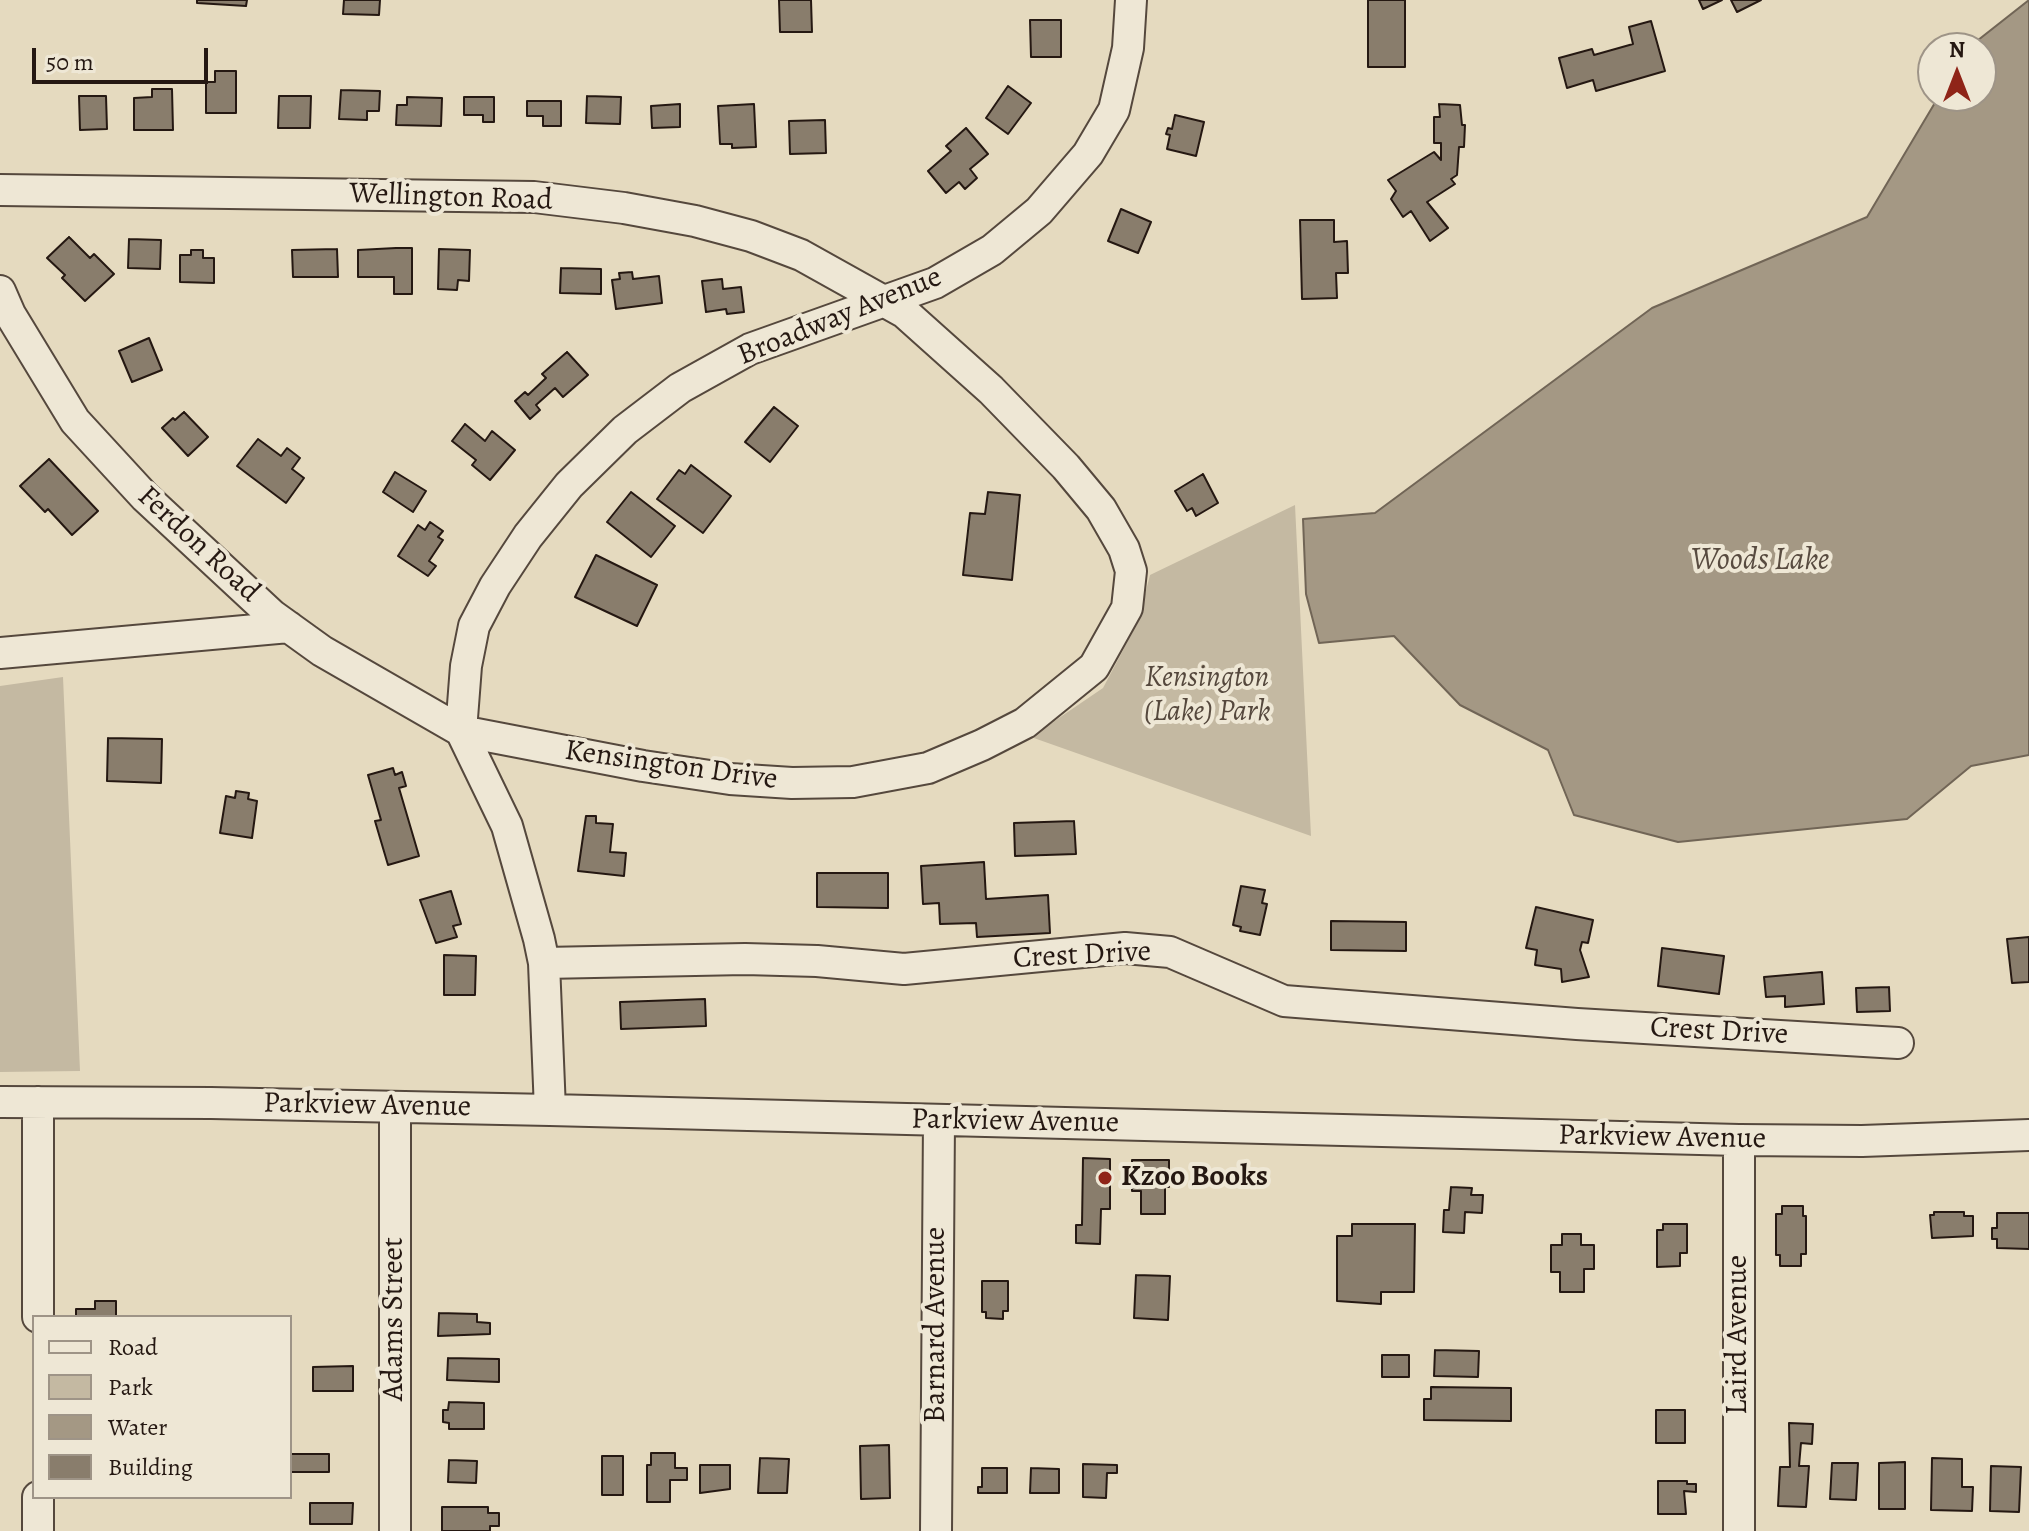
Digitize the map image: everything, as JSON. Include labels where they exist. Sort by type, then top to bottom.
[{"type":"street","name":"Broadway Avenue","points":[[461,731],[466,666],[474,626],[495,586],[528,536],[569,485],[625,430],[680,388],[750,349],[935,283],[992,250],[1039,211],[1088,154],[1104,130],[1120,91],[1128,48],[1131,0]]},
{"type":"street","name":"Wellington Road","points":[[0,190],[534,197],[624,208],[695,221],[751,236],[801,255],[883,300]]},
{"type":"street","name":"Ferdon Road","points":[[0,291],[10,314],[75,421],[145,497],[220,568],[289,627],[322,651],[461,731]]},
{"type":"street","name":"Kensington Drive","points":[[461,731],[643,766],[730,779],[792,783],[853,782],[928,768],[982,745],[1025,723],[1094,667],[1127,608],[1131,571],[1124,549],[1101,509],[1066,467],[982,381],[905,313],[883,300]]},
{"type":"street","points":[[0,653],[289,627]]},
{"type":"street","points":[[461,731],[507,826],[544,963],[550,1110]]},
{"type":"street","name":"Crest Drive","points":[[544,963],[745,959],[817,961],[904,969],[1125,948],[1170,952],[1284,1001],[1577,1024],[1898,1043]]},
{"type":"street","name":"Parkview Avenue","points":[[0,1102],[550,1110],[1739,1140],[1862,1141],[2029,1135]]},
{"type":"street","points":[[38,1102],[38,1315]]},
{"type":"street","name":"Adams Street","points":[[395,1107],[395,1531]]},
{"type":"street","name":"Barnard Avenue","points":[[936,1531],[939,1120]]},
{"type":"street","name":"Laird Avenue","points":[[1739,1140],[1739,1531]]},
{"type":"street","points":[[38,1499],[38,1531]]},
{"type":"green space","name":"Kensington (Lake) Park","points":[[1295,505],[1311,836],[1031,737],[1103,688],[1138,622],[1150,575]]},
{"type":"green space","points":[[63,677],[80,1071],[0,1072],[0,686]]},
{"type":"water","name":"Woods Lake","points":[[2029,0],[2029,755],[1971,766],[1907,819],[1678,842],[1574,815],[1548,750],[1460,705],[1394,636],[1319,643],[1306,594],[1303,519],[1375,513],[1652,308],[1867,217],[1929,112],[1997,112],[1997,32],[1988,32]]},
{"type":"building","points":[[197,0],[247,0],[246,6],[197,3]]},
{"type":"building","points":[[344,0],[380,0],[379,15],[343,14]]},
{"type":"building","points":[[779,0],[811,0],[812,32],[780,32]]},
{"type":"building","points":[[1368,0],[1405,0],[1405,67],[1368,67]]},
{"type":"building","points":[[1699,0],[1722,0],[1703,9]]},
{"type":"building","points":[[1731,0],[1761,0],[1737,12]]},
{"type":"building","points":[[1030,20],[1061,20],[1061,57],[1031,57]]},
{"type":"building","points":[[1651,21],[1665,71],[1596,91],[1593,80],[1567,88],[1559,58],[1592,49],[1594,55],[1633,44],[1629,27]]},
{"type":"building","points":[[215,71],[236,71],[236,113],[206,113],[206,82],[215,82]]},
{"type":"building","points":[[1008,86],[1031,103],[1008,134],[986,118]]},
{"type":"building","points":[[152,89],[172,89],[173,130],[134,130],[134,98],[152,97]]},
{"type":"building","points":[[341,90],[380,91],[379,111],[367,111],[367,120],[339,119]]},
{"type":"building","points":[[79,96],[106,96],[107,129],[80,130]]},
{"type":"building","points":[[279,96],[311,96],[310,128],[278,128]]},
{"type":"building","points":[[587,96],[621,97],[620,124],[586,123]]},
{"type":"building","points":[[407,97],[442,98],[441,126],[396,125],[397,105],[407,105]]},
{"type":"building","points":[[464,97],[494,97],[494,122],[483,122],[483,115],[464,115]]},
{"type":"building","points":[[527,101],[561,101],[561,126],[543,126],[543,116],[527,116]]},
{"type":"building","points":[[680,104],[680,127],[652,128],[651,106]]},
{"type":"building","points":[[754,104],[756,147],[732,148],[732,144],[720,144],[718,106]]},
{"type":"building","points":[[1439,104],[1460,105],[1462,125],[1465,125],[1464,147],[1459,147],[1457,175],[1451,179],[1455,184],[1427,202],[1448,228],[1430,241],[1411,211],[1403,217],[1391,199],[1396,191],[1388,180],[1434,152],[1441,160],[1441,143],[1434,143],[1434,117],[1440,117]]},
{"type":"building","points":[[1175,115],[1204,122],[1196,156],[1167,149],[1170,135],[1166,134],[1168,128],[1172,129]]},
{"type":"building","points":[[825,120],[826,153],[790,154],[789,121]]},
{"type":"building","points":[[966,128],[988,154],[970,169],[977,178],[965,189],[959,182],[946,193],[928,171],[951,151],[946,146]]},
{"type":"building","points":[[1121,209],[1151,222],[1138,253],[1108,241]]},
{"type":"building","points":[[1300,220],[1334,220],[1334,242],[1347,241],[1348,273],[1336,273],[1337,298],[1302,299]]},
{"type":"building","points":[[69,237],[90,258],[94,254],[114,274],[85,301],[47,258]]},
{"type":"building","points":[[129,239],[161,240],[160,269],[128,268]]},
{"type":"building","points":[[412,248],[412,294],[394,294],[394,277],[358,277],[358,250]]},
{"type":"building","points":[[337,249],[338,277],[293,277],[292,250]]},
{"type":"building","points":[[439,249],[470,250],[469,281],[458,280],[457,290],[438,289]]},
{"type":"building","points":[[191,250],[203,250],[203,258],[214,258],[214,283],[180,282],[180,255],[191,255]]},
{"type":"building","points":[[561,268],[601,269],[601,294],[560,293]]},
{"type":"building","points":[[632,272],[633,279],[659,276],[662,303],[616,309],[612,280],[620,279],[619,273]]},
{"type":"building","points":[[722,279],[723,289],[741,287],[744,312],[727,314],[726,309],[706,312],[702,281]]},
{"type":"building","points":[[149,338],[162,370],[132,382],[119,351]]},
{"type":"building","points":[[567,352],[588,375],[563,397],[555,388],[536,405],[540,410],[530,419],[515,401],[525,392],[528,395],[546,378],[542,374]]},
{"type":"building","points":[[774,407],[798,426],[770,462],[745,442]]},
{"type":"building","points":[[184,412],[208,437],[188,456],[162,428]]},
{"type":"building","points":[[465,424],[485,441],[492,431],[515,450],[490,480],[472,465],[476,460],[452,441]]},
{"type":"building","points":[[258,439],[281,456],[287,448],[300,458],[292,469],[304,478],[286,503],[237,466]]},
{"type":"building","points":[[49,459],[98,511],[72,535],[48,509],[45,512],[20,486]]},
{"type":"building","points":[[691,465],[731,496],[703,533],[657,499],[679,470],[685,474]]},
{"type":"building","points":[[395,472],[426,491],[413,512],[383,492]]},
{"type":"building","points":[[1203,474],[1218,503],[1196,516],[1192,508],[1187,511],[1175,491]]},
{"type":"building","points":[[631,492],[675,526],[651,557],[607,522]]},
{"type":"building","points":[[988,492],[1020,495],[1012,580],[963,575],[970,513],[985,514]]},
{"type":"building","points":[[430,522],[443,531],[438,537],[443,540],[429,561],[436,566],[428,576],[398,556],[418,525],[425,530]]},
{"type":"building","points":[[596,555],[657,585],[637,626],[575,597]]},
{"type":"building","points":[[108,738],[162,739],[161,783],[107,781]]},
{"type":"building","points":[[393,768],[395,775],[402,772],[406,786],[399,788],[419,856],[388,865],[375,821],[381,820],[368,775]]},
{"type":"building","points":[[236,791],[249,793],[248,799],[257,801],[252,838],[220,833],[226,796],[235,798]]},
{"type":"building","points":[[586,816],[596,816],[596,823],[613,824],[610,852],[626,853],[624,876],[578,871]]},
{"type":"building","points":[[1074,821],[1076,854],[1015,856],[1014,823]]},
{"type":"building","points":[[984,862],[986,899],[1048,895],[1050,933],[977,937],[976,923],[940,924],[939,903],[923,904],[921,866]]},
{"type":"building","points":[[817,873],[888,873],[888,908],[817,907]]},
{"type":"building","points":[[1241,886],[1265,890],[1262,903],[1267,904],[1260,935],[1240,931],[1241,927],[1233,925]]},
{"type":"building","points":[[451,891],[461,924],[453,926],[457,937],[436,943],[420,900]]},
{"type":"building","points":[[1536,907],[1593,920],[1588,943],[1582,942],[1580,950],[1589,977],[1562,982],[1561,969],[1535,965],[1537,950],[1526,948]]},
{"type":"building","points":[[1331,921],[1406,922],[1406,951],[1331,950]]},
{"type":"building","points":[[2029,937],[2029,982],[2012,983],[2007,939]]},
{"type":"building","points":[[1662,948],[1724,956],[1719,994],[1658,986]]},
{"type":"building","points":[[444,955],[476,956],[475,995],[444,995]]},
{"type":"building","points":[[1822,972],[1824,1004],[1785,1007],[1785,996],[1766,997],[1764,977]]},
{"type":"building","points":[[1889,987],[1890,1011],[1857,1012],[1856,988]]},
{"type":"building","points":[[705,999],[706,1026],[621,1029],[620,1002]]},
{"type":"building","points":[[1083,1158],[1110,1159],[1110,1209],[1101,1209],[1100,1244],[1076,1243],[1076,1225],[1082,1225]]},
{"type":"building","points":[[1132,1160],[1169,1160],[1165,1214],[1141,1214],[1141,1191],[1132,1191]]},
{"type":"building","points":[[1451,1187],[1472,1188],[1471,1195],[1483,1195],[1482,1213],[1465,1212],[1464,1233],[1443,1232],[1444,1210],[1449,1210]]},
{"type":"building","points":[[1782,1206],[1803,1206],[1806,1254],[1801,1254],[1801,1266],[1780,1266],[1780,1255],[1776,1255],[1776,1214],[1782,1214]]},
{"type":"building","points":[[1934,1212],[1964,1212],[1964,1216],[1973,1216],[1973,1236],[1932,1238],[1930,1215]]},
{"type":"building","points":[[1997,1213],[2029,1213],[2029,1249],[1997,1248],[1997,1239],[1992,1239],[1992,1228],[1997,1228]]},
{"type":"building","points":[[1352,1224],[1415,1224],[1414,1292],[1381,1292],[1381,1304],[1337,1301],[1337,1236],[1352,1236]]},
{"type":"building","points":[[1663,1224],[1687,1224],[1687,1253],[1680,1253],[1680,1266],[1657,1267],[1657,1230],[1663,1230]]},
{"type":"building","points":[[1562,1234],[1581,1234],[1581,1245],[1594,1245],[1594,1269],[1584,1269],[1584,1292],[1560,1292],[1560,1272],[1551,1272],[1551,1245],[1562,1245]]},
{"type":"building","points":[[1136,1275],[1170,1276],[1168,1320],[1134,1318]]},
{"type":"building","points":[[982,1281],[1008,1281],[1008,1311],[1003,1311],[1003,1319],[986,1318],[986,1312],[982,1312]]},
{"type":"building","points":[[95,1301],[116,1301],[116,1315],[76,1315],[76,1309],[95,1309]]},
{"type":"building","points":[[439,1313],[477,1314],[477,1322],[490,1323],[490,1334],[438,1336]]},
{"type":"building","points":[[1435,1350],[1479,1351],[1478,1377],[1434,1376]]},
{"type":"building","points":[[1382,1355],[1409,1355],[1409,1377],[1382,1377]]},
{"type":"building","points":[[448,1358],[499,1359],[499,1382],[447,1380]]},
{"type":"building","points":[[353,1366],[353,1391],[313,1391],[313,1367]]},
{"type":"building","points":[[1431,1387],[1511,1388],[1511,1421],[1424,1420],[1424,1399],[1431,1399]]},
{"type":"building","points":[[449,1402],[484,1403],[484,1429],[449,1429],[449,1423],[443,1422],[443,1410],[448,1410]]},
{"type":"building","points":[[1656,1410],[1685,1410],[1685,1443],[1656,1443]]},
{"type":"building","points":[[1789,1423],[1813,1424],[1812,1444],[1801,1443],[1799,1466],[1809,1466],[1806,1507],[1778,1506],[1780,1467],[1790,1467]]},
{"type":"building","points":[[889,1445],[890,1498],[861,1499],[860,1446]]},
{"type":"building","points":[[651,1453],[675,1453],[675,1468],[687,1468],[687,1480],[670,1480],[670,1502],[647,1502],[647,1465],[651,1465]]},
{"type":"building","points":[[292,1454],[329,1454],[329,1472],[292,1472]]},
{"type":"building","points":[[602,1456],[623,1456],[623,1495],[602,1495]]},
{"type":"building","points":[[760,1458],[789,1459],[787,1493],[758,1493]]},
{"type":"building","points":[[1932,1458],[1962,1459],[1962,1487],[1973,1487],[1972,1511],[1931,1510]]},
{"type":"building","points":[[449,1460],[477,1461],[476,1483],[448,1482]]},
{"type":"building","points":[[1905,1462],[1905,1509],[1879,1509],[1879,1463]]},
{"type":"building","points":[[1832,1463],[1858,1463],[1856,1500],[1830,1499]]},
{"type":"building","points":[[1083,1464],[1117,1465],[1117,1473],[1107,1473],[1106,1498],[1083,1497]]},
{"type":"building","points":[[700,1465],[730,1465],[730,1489],[700,1493]]},
{"type":"building","points":[[1991,1466],[2021,1467],[2019,1512],[1990,1511]]},
{"type":"building","points":[[982,1468],[1007,1468],[1007,1493],[978,1493],[978,1487],[982,1487]]},
{"type":"building","points":[[1031,1468],[1059,1469],[1059,1493],[1030,1493]]},
{"type":"building","points":[[1658,1481],[1696,1484],[1696,1492],[1684,1491],[1686,1514],[1658,1514]]},
{"type":"building","points":[[310,1503],[353,1503],[352,1524],[310,1524]]},
{"type":"building","points":[[442,1507],[488,1507],[488,1513],[499,1513],[499,1526],[490,1526],[490,1531],[442,1531]]},
{"type":"place","name":"Kzoo Books","points":[[1105,1178]]}]
